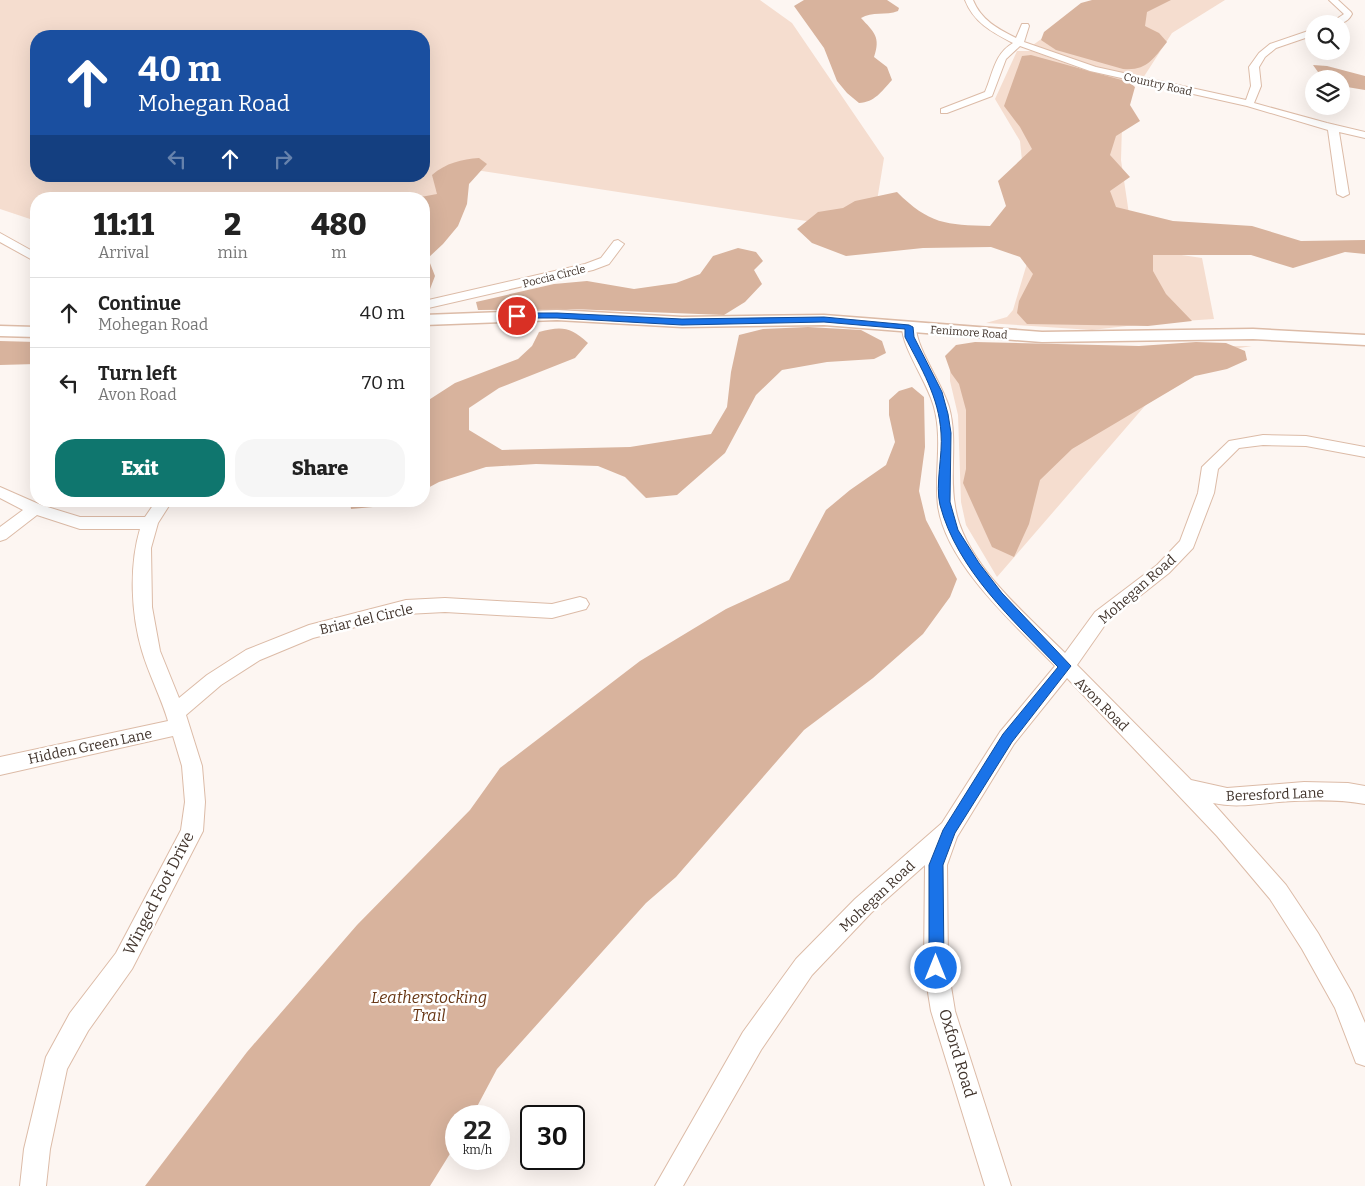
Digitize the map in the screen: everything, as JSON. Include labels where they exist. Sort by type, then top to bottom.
[{"type":"street","name":"Country Road","points":[[969,0],[973,10],[983,23],[1019,43],[1093,69],[1249,104],[1365,135]]},
{"type":"street","points":[[1333,0],[1348,15]]},
{"type":"street","points":[[944,111],[988,94],[998,63],[1013,46],[1019,43],[1025,26]]},
{"type":"street","points":[[1249,104],[1256,86],[1254,67],[1262,55],[1273,46],[1305,35]]},
{"type":"street","points":[[1334,128],[1343,194]]},
{"type":"street","points":[[0,237],[30,254]]},
{"type":"street","name":"Poccia Circle","points":[[430,304],[590,267],[605,261],[618,244]]},
{"type":"street","name":"Fenimore Road","points":[[430,320],[557,315],[682,322],[824,320],[1042,337],[1253,334],[1365,340]]},
{"type":"street","name":"Avon Road","points":[[909,327],[909,337],[938,392],[943,414],[946,433],[945,502],[953,531],[975,566],[998,596],[1225,829],[1278,892],[1310,941],[1339,993],[1365,1054]]},
{"type":"street","points":[[0,331],[30,332]]},
{"type":"street","name":"Mohegan Road","points":[[668,1186],[752,1040],[804,967],[863,906],[950,830],[1007,738],[1065,666],[1101,617],[1163,569],[1187,544],[1206,493],[1210,467],[1234,444],[1263,440],[1306,441],[1365,452]]},
{"type":"street","points":[[0,492],[34,509],[80,523],[150,523]]},
{"type":"street","name":"Winged Foot Drive","points":[[34,1186],[37,1149],[55,1066],[80,1022],[124,961],[192,831],[195,802],[192,766],[177,719],[151,651],[143,608],[143,548],[150,523],[160,507]]},
{"type":"street","points":[[0,535],[34,509]]},
{"type":"street","name":"Briar del Circle","points":[[177,719],[214,680],[254,655],[309,632],[406,607],[445,605],[552,611],[580,604]]},
{"type":"street","name":"Hidden Green Lane","points":[[0,766],[177,719]]},
{"type":"street","name":"Beresford Lane","points":[[1185,788],[1227,797],[1304,792],[1348,792],[1365,796]]},
{"type":"street","name":"Oxford Road","points":[[950,830],[936,865],[936,968],[943,1011],[998,1186]]},
{"type":"shaded area","points":[[0,0],[760,0],[792,23],[884,158],[877,201],[813,222],[469,169],[430,226],[430,192],[30,192],[30,219],[0,209]]},
{"type":"shaded area","points":[[1100,0],[1225,0],[1172,33],[1143,78],[1093,67],[1033,45],[1087,6]]},
{"type":"shaded area","points":[[1017,51],[1032,51],[1084,70],[1135,81],[1123,91],[1121,160],[1134,248],[1202,258],[1214,319],[1092,330],[986,323],[1007,317],[1013,310],[1031,250],[1020,141],[995,99]]},
{"type":"shaded area","points":[[977,346],[1252,346],[1209,353],[1169,378],[997,577],[966,525],[961,502],[958,415],[950,381],[950,357]]},
{"type":"green space","points":[[804,0],[887,0],[899,8],[898,11],[861,18],[875,35],[877,44],[874,57],[887,67],[892,80],[874,98],[859,103],[837,81],[824,48],[794,6]]},
{"type":"green space","points":[[1092,0],[1171,0],[1147,12],[1145,26],[1159,33],[1167,42],[1149,63],[1138,68],[1123,69],[1056,50],[1041,40],[1044,32],[1081,3]]},
{"type":"green space","points":[[1031,55],[1129,82],[1135,87],[1130,105],[1140,121],[1116,136],[1110,155],[1130,177],[1110,191],[1116,207],[1173,221],[1252,226],[1301,241],[1365,240],[1365,254],[1345,252],[1293,268],[1251,255],[1153,255],[1153,271],[1166,294],[1192,321],[1148,326],[1027,324],[1017,313],[1019,301],[1033,274],[1020,257],[991,247],[923,248],[846,256],[812,243],[797,229],[818,212],[843,208],[855,201],[897,192],[919,211],[939,221],[961,225],[990,226],[1006,206],[998,181],[1032,149],[1020,127],[1004,106],[1022,56]]},
{"type":"green space","points":[[1313,65],[1342,70],[1317,70]]},
{"type":"green space","points":[[1350,72],[1365,76],[1365,90],[1350,88]]},
{"type":"green space","points":[[479,158],[487,164],[469,184],[467,204],[458,226],[430,256],[430,195],[437,194],[432,175],[443,167],[466,159]]},
{"type":"green space","points":[[738,248],[756,252],[763,261],[754,270],[762,284],[745,302],[724,315],[571,309],[478,310],[476,302],[554,284],[587,281],[634,289],[676,283],[700,274],[713,256]]},
{"type":"green space","points":[[430,263],[435,276],[430,289]]},
{"type":"green space","points":[[808,327],[861,330],[882,341],[886,353],[874,359],[827,362],[782,370],[756,395],[725,453],[677,495],[646,498],[625,477],[598,466],[536,464],[486,467],[439,482],[430,487],[430,399],[455,383],[518,359],[532,346],[539,332],[565,329],[588,343],[575,358],[499,388],[469,408],[469,430],[502,450],[630,447],[711,434],[727,407],[731,372],[739,335],[763,329]]},
{"type":"green space","points":[[0,341],[30,342],[30,364],[0,365]]},
{"type":"green space","points":[[975,342],[1139,346],[1196,342],[1226,343],[1245,351],[1247,360],[1227,369],[1195,376],[1072,449],[1040,480],[1029,524],[1014,557],[992,547],[963,483],[966,469],[966,410],[959,384],[951,373],[945,356],[956,345]]},
{"type":"green space","name":"Leatherstocking Trail","points":[[912,387],[924,397],[925,447],[919,491],[926,520],[957,579],[950,597],[923,634],[873,678],[804,730],[676,877],[646,903],[497,1069],[478,1105],[445,1105],[445,1162],[430,1186],[145,1186],[247,1052],[357,925],[470,810],[500,768],[640,661],[726,609],[789,580],[826,510],[850,490],[886,465],[895,442],[889,415],[889,400],[899,391]]},
{"type":"green space","points":[[351,507],[373,507],[351,509]]},
{"type":"route","points":[[517,316],[557,315],[682,322],[824,320],[909,327],[909,337],[938,392],[943,414],[946,433],[945,502],[953,531],[975,566],[998,596],[1065,666],[1007,738],[950,830],[936,865],[936,968]]}]
